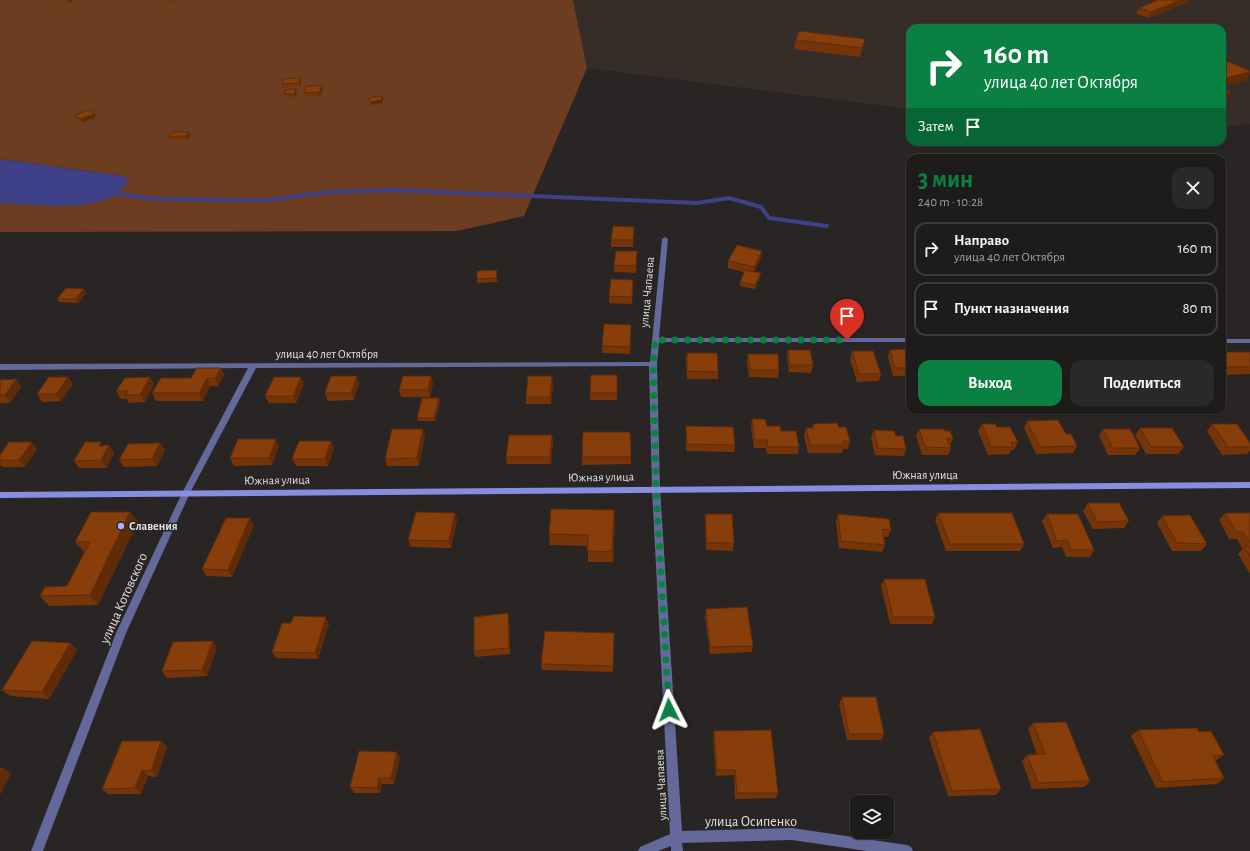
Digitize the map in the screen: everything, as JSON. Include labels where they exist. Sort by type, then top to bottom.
[{"type":"street","name":"улица Чапаева","points":[[665,239],[653,364],[656,489],[677,851]]},
{"type":"street","points":[[655,340],[906,340]]},
{"type":"street","points":[[1226,341],[1250,341]]},
{"type":"street","name":"улица 40 лет Октября","points":[[0,368],[653,364]]},
{"type":"street","name":"улица Котовского","points":[[37,851],[121,633],[186,493],[253,366]]},
{"type":"street","name":"Южная улица","points":[[0,495],[656,489],[1250,486]]},
{"type":"street","name":"улица Осипенко","points":[[644,851],[677,837],[792,834],[907,851]]},
{"type":"shaded area","points":[[0,0],[573,0],[587,68],[524,216],[457,231],[0,232],[0,203],[17,203],[128,179],[123,176],[0,159]]},
{"type":"shaded area","points":[[573,0],[1250,0],[1250,124],[1226,127],[1226,24],[906,24],[906,108],[587,68]]},
{"type":"shaded area","points":[[0,159],[123,176],[128,179],[119,193],[104,200],[90,204],[44,206],[0,203]]},
{"type":"building","points":[[1158,0],[1181,0],[1151,12],[1139,8]]},
{"type":"building","points":[[799,31],[865,39],[862,48],[796,40]]},
{"type":"building","points":[[1226,61],[1250,71],[1226,78]]},
{"type":"building","points":[[300,78],[299,83],[282,84],[283,79]]},
{"type":"building","points":[[307,86],[322,86],[319,92],[304,93]]},
{"type":"building","points":[[296,89],[294,94],[284,94],[286,90]]},
{"type":"building","points":[[382,96],[382,100],[370,102],[369,98]]},
{"type":"building","points":[[89,110],[95,114],[80,119],[75,115]]},
{"type":"building","points":[[172,132],[189,132],[186,136],[169,137]]},
{"type":"building","points":[[613,226],[634,227],[633,240],[611,240]]},
{"type":"building","points":[[737,245],[762,251],[754,267],[728,261]]},
{"type":"building","points":[[616,251],[637,251],[636,266],[614,265]]},
{"type":"building","points":[[497,270],[496,278],[477,279],[477,271]]},
{"type":"building","points":[[745,270],[761,273],[755,285],[740,282]]},
{"type":"building","points":[[611,279],[633,280],[632,297],[609,296]]},
{"type":"building","points":[[66,288],[84,289],[75,299],[57,299]]},
{"type":"building","points":[[604,324],[631,325],[630,347],[602,346]]},
{"type":"building","points":[[906,349],[906,368],[895,368],[890,350]]},
{"type":"building","points":[[788,350],[810,350],[813,365],[790,365]]},
{"type":"building","points":[[852,351],[873,351],[881,374],[859,374]]},
{"type":"building","points":[[1226,352],[1250,352],[1250,367],[1226,367]]},
{"type":"building","points":[[687,353],[717,353],[718,372],[687,371]]},
{"type":"building","points":[[748,354],[778,354],[779,370],[750,370]]},
{"type":"building","points":[[197,368],[221,368],[215,378],[207,378],[199,393],[152,393],[161,378],[191,378]]},
{"type":"building","points":[[591,375],[617,375],[617,393],[590,393]]},
{"type":"building","points":[[331,376],[357,376],[351,393],[325,393]]},
{"type":"building","points":[[403,376],[431,376],[428,390],[399,390]]},
{"type":"building","points":[[528,376],[552,376],[550,397],[526,397]]},
{"type":"building","points":[[49,377],[68,377],[56,394],[37,394]]},
{"type":"building","points":[[150,377],[140,395],[125,395],[128,391],[116,391],[125,378]]},
{"type":"building","points":[[274,377],[301,377],[293,396],[265,396]]},
{"type":"building","points":[[16,379],[5,395],[0,395],[0,380]]},
{"type":"building","points":[[422,398],[439,398],[434,418],[417,418]]},
{"type":"building","points":[[752,419],[765,419],[767,426],[780,426],[781,431],[796,431],[799,447],[768,447],[767,440],[755,440]]},
{"type":"building","points":[[1058,420],[1066,434],[1071,434],[1077,446],[1040,447],[1027,421]]},
{"type":"building","points":[[837,423],[839,427],[846,427],[850,441],[843,441],[844,445],[810,445],[806,428],[814,428],[813,424]]},
{"type":"building","points":[[982,424],[995,424],[997,427],[1010,427],[1018,442],[1011,442],[1013,447],[991,447]]},
{"type":"building","points":[[1212,424],[1237,424],[1250,443],[1250,447],[1228,447]]},
{"type":"building","points":[[686,426],[733,427],[735,445],[687,444]]},
{"type":"building","points":[[1140,428],[1172,428],[1184,447],[1151,447]]},
{"type":"building","points":[[392,429],[423,429],[417,458],[385,459]]},
{"type":"building","points":[[919,429],[944,429],[945,431],[950,431],[953,438],[947,439],[951,448],[925,447]]},
{"type":"building","points":[[1103,429],[1130,429],[1140,448],[1113,448]]},
{"type":"building","points":[[874,430],[894,431],[896,436],[903,436],[906,449],[878,448]]},
{"type":"building","points":[[583,432],[630,432],[631,457],[582,457]]},
{"type":"building","points":[[509,435],[552,435],[550,457],[506,457]]},
{"type":"building","points":[[238,439],[276,439],[269,458],[230,458]]},
{"type":"building","points":[[299,441],[331,441],[325,459],[292,459]]},
{"type":"building","points":[[9,442],[32,442],[19,460],[0,460],[0,455]]},
{"type":"building","points":[[85,442],[101,442],[99,446],[109,445],[101,460],[74,461]]},
{"type":"building","points":[[160,443],[152,459],[119,460],[128,444]]},
{"type":"building","points":[[1088,503],[1119,503],[1129,521],[1097,522]]},
{"type":"building","points":[[551,509],[614,510],[612,552],[587,551],[588,535],[549,534]]},
{"type":"building","points":[[91,512],[130,512],[90,595],[40,596],[45,587],[67,586],[90,542],[75,542]]},
{"type":"building","points":[[416,512],[455,513],[449,541],[408,540]]},
{"type":"building","points":[[938,513],[1012,513],[1024,544],[950,544]]},
{"type":"building","points":[[1225,513],[1250,513],[1250,541],[1243,532],[1236,532]]},
{"type":"building","points":[[705,514],[732,514],[734,543],[707,543]]},
{"type":"building","points":[[838,514],[889,519],[891,530],[882,529],[885,545],[841,541]]},
{"type":"building","points":[[1047,514],[1078,514],[1094,550],[1071,550],[1067,540],[1057,541]]},
{"type":"building","points":[[1190,515],[1207,544],[1177,543],[1162,516]]},
{"type":"building","points":[[226,518],[250,518],[228,570],[202,569]]},
{"type":"building","points":[[1244,547],[1250,547],[1250,556]]},
{"type":"building","points":[[884,579],[925,579],[935,617],[893,617]]},
{"type":"building","points":[[747,607],[753,646],[710,647],[706,609]]},
{"type":"building","points":[[508,613],[509,648],[474,651],[474,617]]},
{"type":"building","points":[[294,616],[326,617],[315,653],[272,652],[282,623],[291,623]]},
{"type":"building","points":[[545,631],[614,633],[613,666],[541,664]]},
{"type":"building","points":[[32,641],[70,643],[42,692],[2,690]]},
{"type":"building","points":[[213,641],[202,670],[162,671],[173,642]]},
{"type":"building","points":[[842,697],[876,697],[884,734],[849,734]]},
{"type":"building","points":[[1066,722],[1090,781],[1038,783],[1027,755],[1045,754],[1033,723]]},
{"type":"building","points":[[1197,728],[1199,732],[1211,731],[1224,755],[1213,756],[1224,778],[1163,782],[1138,730]]},
{"type":"building","points":[[980,729],[1001,789],[952,791],[933,732]]},
{"type":"building","points":[[771,730],[778,793],[737,793],[735,770],[717,770],[714,731]]},
{"type":"building","points":[[122,741],[161,741],[151,771],[142,770],[135,788],[102,789]]},
{"type":"building","points":[[359,751],[397,752],[391,778],[379,778],[377,788],[350,787]]},
{"type":"waterway","points":[[112,193],[156,199],[267,200],[328,192],[393,190],[697,203],[729,198],[761,207],[769,218],[827,226]]},
{"type":"place","name":"Славения","points":[[121,526]]},
{"type":"route","points":[[669,710],[656,489],[653,364],[655,340],[847,340]]}]
